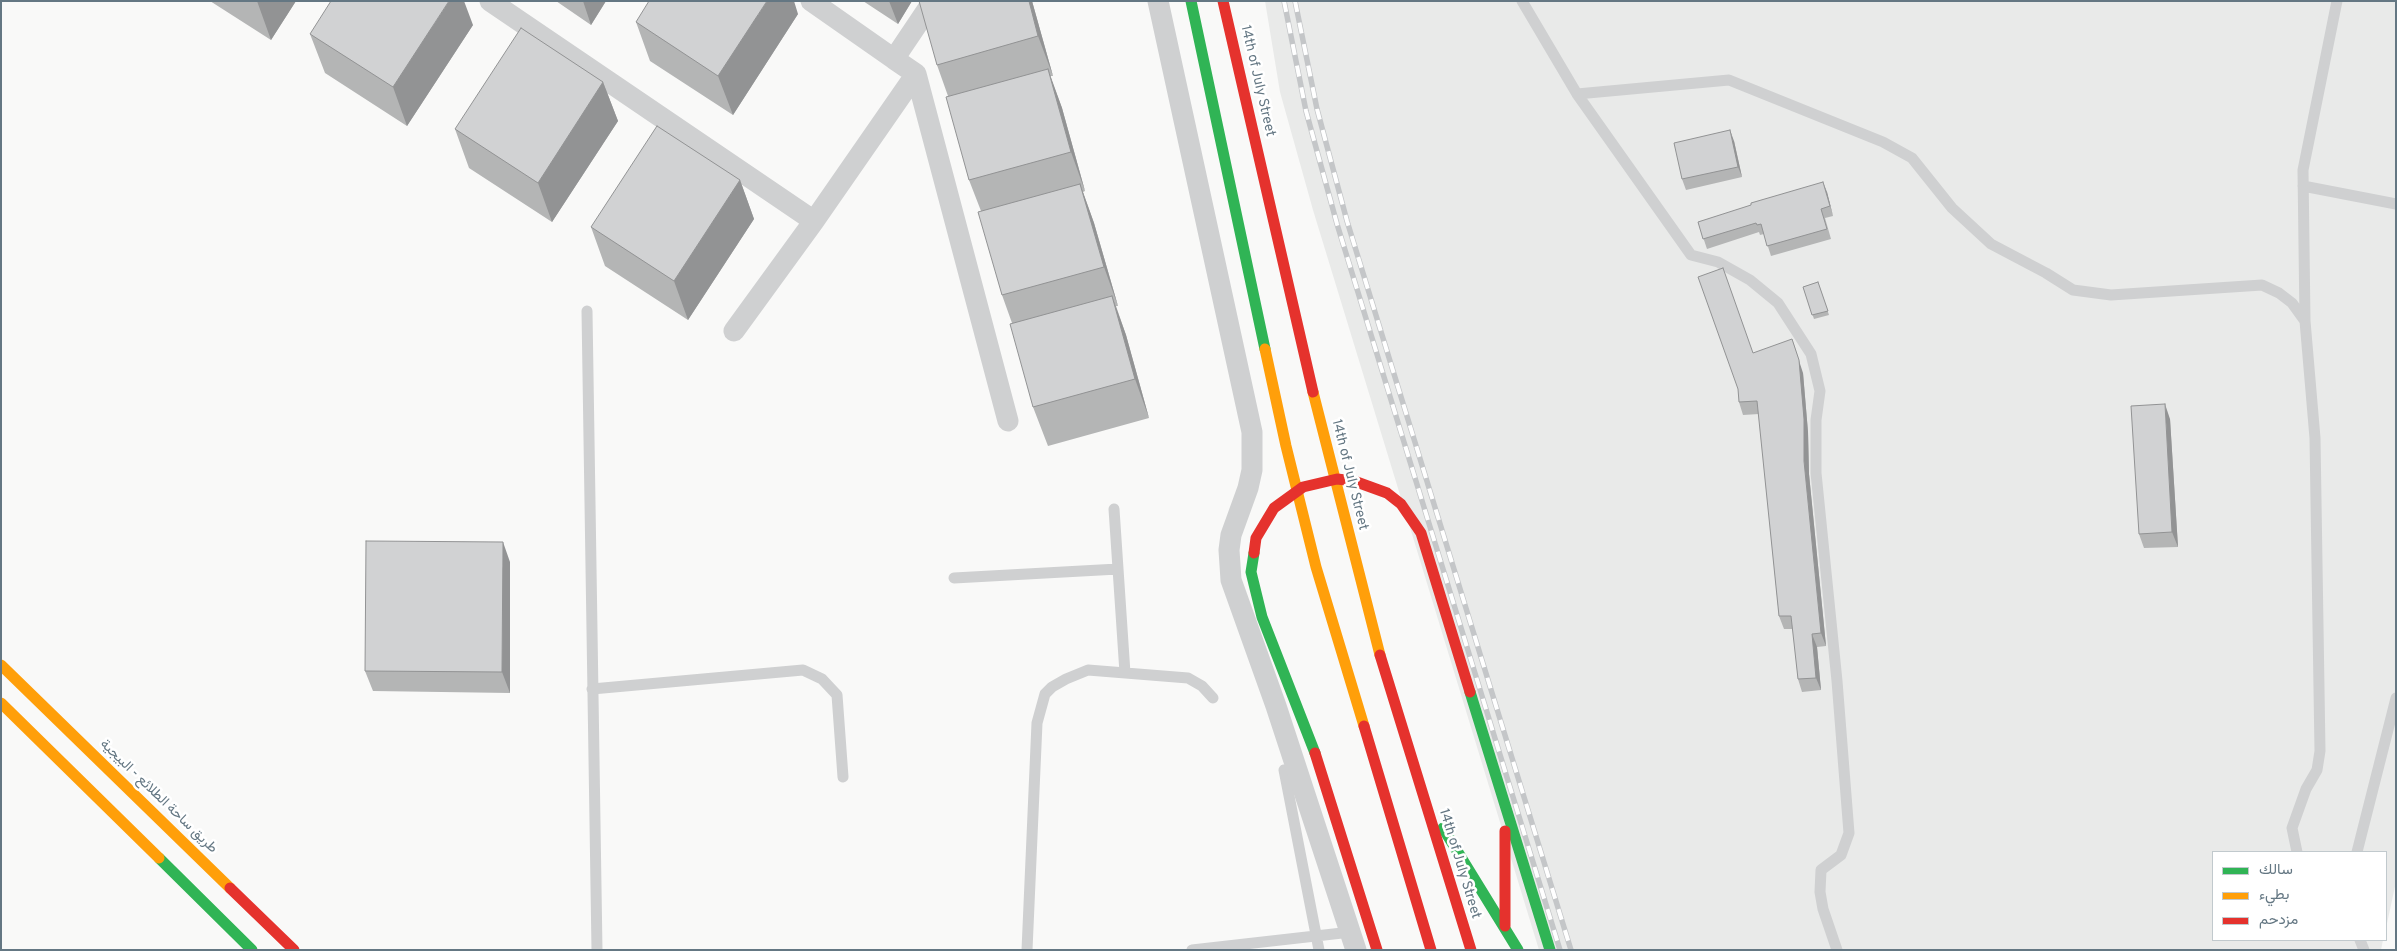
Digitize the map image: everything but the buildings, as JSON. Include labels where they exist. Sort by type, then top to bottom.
[{"type":"main road","points":[[1191,1],[1286,446],[1342,668],[1348,712]]},
{"type":"main road","name":"14th of July Street","points":[[1223,1],[1328,454],[1382,664],[1470,950]]},
{"type":"main road","points":[[1377,950],[1309,733],[1272,644],[1254,590],[1251,572],[1256,538],[1269,515],[1288,496],[1303,487],[1337,479],[1371,485],[1387,493],[1407,511],[1421,533],[1550,950]]},
{"type":"main road","points":[[1329,612],[1431,950]]},
{"type":"main road","points":[[1272,644],[1322,739]]},
{"type":"main road","name":"طريق ساحة الطلائع - البيجية","points":[[1,665],[294,950]]},
{"type":"main road","points":[[1,703],[252,950]]},
{"type":"main road","points":[[1493,763],[1503,810],[1507,950]]},
{"type":"main road","points":[[1414,770],[1436,816],[1518,950]]},
{"type":"street","points":[[490,1],[814,221]]},
{"type":"street","points":[[811,1],[916,74],[1008,421]]},
{"type":"street","points":[[894,59],[933,1]]},
{"type":"street","points":[[1158,1],[1252,432],[1252,470],[1228,550],[1231,580],[1276,706],[1353,941]]},
{"type":"street","points":[[734,331],[814,221],[916,74]]},
{"type":"lane","points":[[1522,1],[1577,94],[1691,255],[1718,262],[1750,280],[1771,297],[1778,303],[1811,354],[1820,391],[1816,420],[1816,473],[1837,681],[1849,833],[1841,855],[1820,870],[1820,892],[1823,909],[1836,950]]},
{"type":"lane","points":[[2297,851],[2292,828],[2306,789],[2317,770],[2320,751],[2315,438],[2305,321],[2303,170],[2337,1]]},
{"type":"lane","points":[[1577,94],[1729,80],[1883,142],[1912,158],[1952,208],[1991,244],[2046,272],[2073,290],[2111,295],[2262,285],[2279,293],[2292,303],[2305,321]]},
{"type":"lane","points":[[2303,186],[2396,204]]},
{"type":"lane","points":[[587,312],[597,950]]},
{"type":"lane","points":[[1114,508],[1125,673]]},
{"type":"lane","points":[[954,578],[1118,569]]},
{"type":"lane","points":[[592,689],[803,670],[822,679],[837,695],[843,777]]},
{"type":"lane","points":[[1027,950],[1037,723],[1045,694],[1052,687],[1088,670],[1188,678],[1202,686],[1214,698]]},
{"type":"lane","points":[[2357,851],[2396,698]]},
{"type":"lane","points":[[1284,770],[1319,950]]},
{"type":"lane","points":[[1192,950],[1317,936],[1353,941]]},
{"type":"shaded area","points":[[1265,1],[2396,1],[2396,882],[2387,923],[2387,851],[2212,851],[2212,941],[2383,941],[2381,950],[1539,950],[1313,210],[1280,92]]},
{"type":"railway","points":[[1284,1],[1306,111],[1337,224],[1560,950]]},
{"type":"railway","points":[[1295,1],[1317,109],[1347,221],[1571,950]]},
{"type":"traffic: fast","points":[[1191,1],[1265,349]]},
{"type":"traffic: fast","points":[[1254,553],[1251,572],[1262,617],[1315,753]]},
{"type":"traffic: fast","points":[[1470,692],[1550,950]]},
{"type":"traffic: fast","points":[[1443,828],[1518,950]]},
{"type":"traffic: fast","points":[[159,858],[252,950]]},
{"type":"traffic: slow","points":[[1265,349],[1286,446],[1316,567],[1364,726]]},
{"type":"traffic: slow","points":[[1313,392],[1380,655]]},
{"type":"traffic: slow","points":[[1,665],[230,888]]},
{"type":"traffic: slow","points":[[1,703],[159,858]]},
{"type":"traffic: jam","points":[[1223,1],[1313,392]]},
{"type":"traffic: jam","points":[[1254,553],[1256,538],[1274,508],[1303,487],[1337,479],[1354,481],[1387,493],[1401,504],[1421,533],[1470,692]]},
{"type":"traffic: jam","points":[[1380,655],[1471,950]]},
{"type":"traffic: jam","points":[[1364,726],[1431,950]]},
{"type":"traffic: jam","points":[[1315,753],[1377,950]]},
{"type":"traffic: jam","points":[[1505,831],[1505,926]]},
{"type":"traffic: jam","points":[[230,888],[294,950]]}]
